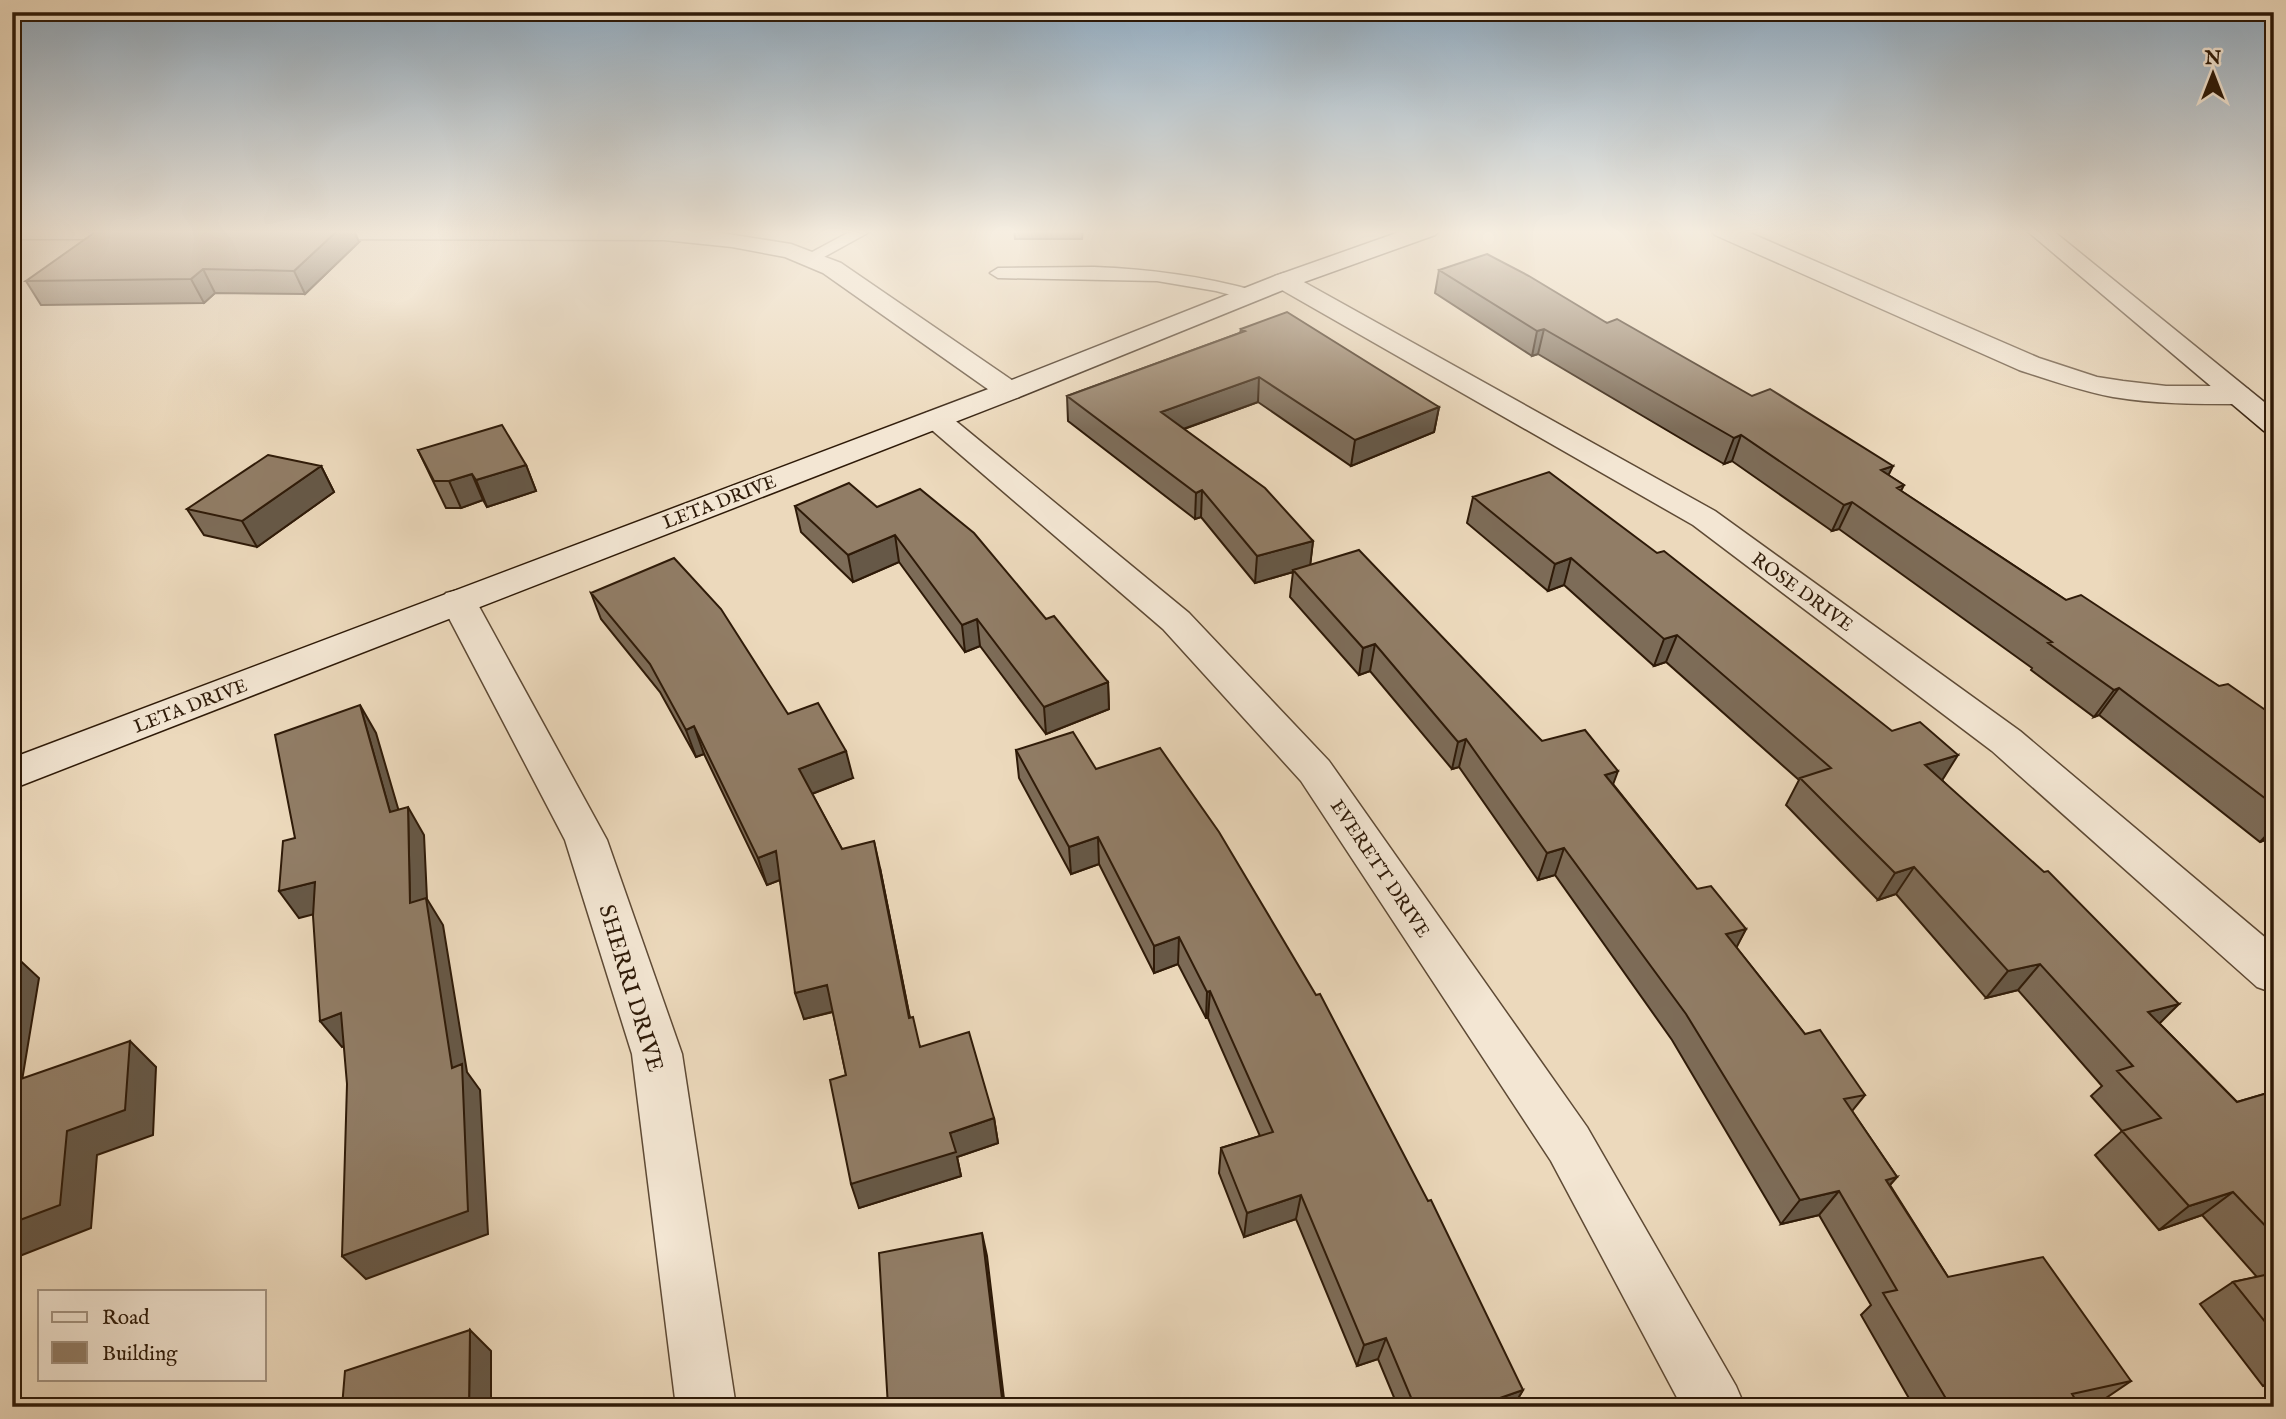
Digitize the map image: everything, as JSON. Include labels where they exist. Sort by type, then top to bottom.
[{"type":"street","points":[[873,296],[1009,391]]},
{"type":"street","name":"LETA DRIVE","points":[[12,774],[1009,391],[1247,296]]},
{"type":"street","name":"ROSE DRIVE","points":[[1311,296],[1704,518],[2006,741],[2274,973]]},
{"type":"street","points":[[1875,296],[2029,363],[2077,380],[2121,390],[2161,394],[2238,395]]},
{"type":"street","points":[[2118,296],[2274,425]]},
{"type":"street","name":"EVERETT DRIVE","points":[[936,419],[1176,621],[1315,771],[1569,1144],[1715,1407]]},
{"type":"street","name":"SHERRI DRIVE","points":[[458,601],[586,840],[657,1054],[706,1407]]},
{"type":"building","points":[[1481,296],[1563,296],[1607,323],[1617,319],[1752,396],[1770,389],[1893,466],[1881,470],[1904,485],[1897,488],[2066,600],[2081,595],[2219,686],[2228,684],[2274,716],[2274,805],[2119,688],[2114,690],[2048,643],[2052,642],[1852,502],[1844,505],[1741,435],[1734,438],[1544,329],[1537,331]]},
{"type":"building","points":[[1287,312],[1439,407],[1355,440],[1259,377],[1161,412],[1265,488],[1313,541],[1257,556],[1202,490],[1196,493],[1067,396],[1245,331],[1241,329]]},
{"type":"building","points":[[502,425],[526,465],[476,480],[472,474],[449,481],[434,481],[418,450]]},
{"type":"building","points":[[268,455],[321,466],[242,521],[187,509]]},
{"type":"building","points":[[1549,472],[1657,553],[1664,551],[1892,731],[1920,722],[1958,755],[1925,765],[2044,872],[2048,871],[2179,1004],[2148,1012],[2237,1102],[2274,1091],[2274,1235],[2233,1192],[2189,1206],[2122,1131],[2161,1118],[2117,1071],[2133,1066],[2040,964],[2008,971],[1914,867],[1895,873],[1800,778],[1831,768],[1677,635],[1664,639],[1571,558],[1555,564],[1473,497]]},
{"type":"building","points":[[849,483],[877,507],[920,489],[974,533],[1046,619],[1054,616],[1108,682],[1044,707],[977,619],[962,625],[895,535],[848,555],[795,506]]},
{"type":"building","points":[[1359,550],[1542,741],[1585,730],[1618,771],[1605,775],[1697,889],[1711,886],[1746,929],[1726,934],[1805,1034],[1820,1030],[1865,1095],[1844,1099],[1897,1177],[1886,1180],[1948,1277],[2043,1257],[2131,1381],[2072,1394],[2080,1407],[1951,1407],[1883,1293],[1897,1290],[1839,1191],[1800,1200],[1686,1014],[1564,848],[1547,853],[1466,739],[1458,742],[1375,644],[1363,648],[1293,570]]},
{"type":"building","points":[[674,558],[721,609],[788,714],[818,703],[846,751],[799,769],[842,849],[874,841],[909,1018],[913,1017],[920,1047],[969,1032],[994,1118],[950,1133],[956,1152],[851,1184],[830,1080],[846,1075],[827,985],[795,993],[776,851],[758,858],[694,726],[686,730],[650,664],[591,593]]},
{"type":"building","points":[[360,705],[390,812],[408,807],[410,903],[426,898],[452,1068],[462,1064],[468,1211],[342,1256],[347,1084],[341,1013],[320,1021],[313,916],[315,882],[279,891],[283,841],[295,838],[275,735]]},
{"type":"building","points":[[1073,732],[1096,769],[1160,748],[1219,832],[1316,995],[1320,994],[1428,1201],[1431,1200],[1523,1390],[1474,1407],[1415,1407],[1386,1338],[1364,1345],[1301,1195],[1247,1213],[1221,1148],[1273,1132],[1210,991],[1207,992],[1179,937],[1154,946],[1098,837],[1069,847],[1016,750]]},
{"type":"building","points":[[130,1041],[125,1110],[67,1131],[60,1205],[12,1223],[12,1082]]},
{"type":"building","points":[[982,1233],[1003,1407],[888,1407],[879,1253]]},
{"type":"building","points":[[2274,1273],[2274,1333],[2233,1282]]},
{"type":"building","points":[[470,1330],[469,1407],[342,1407],[345,1371]]}]
